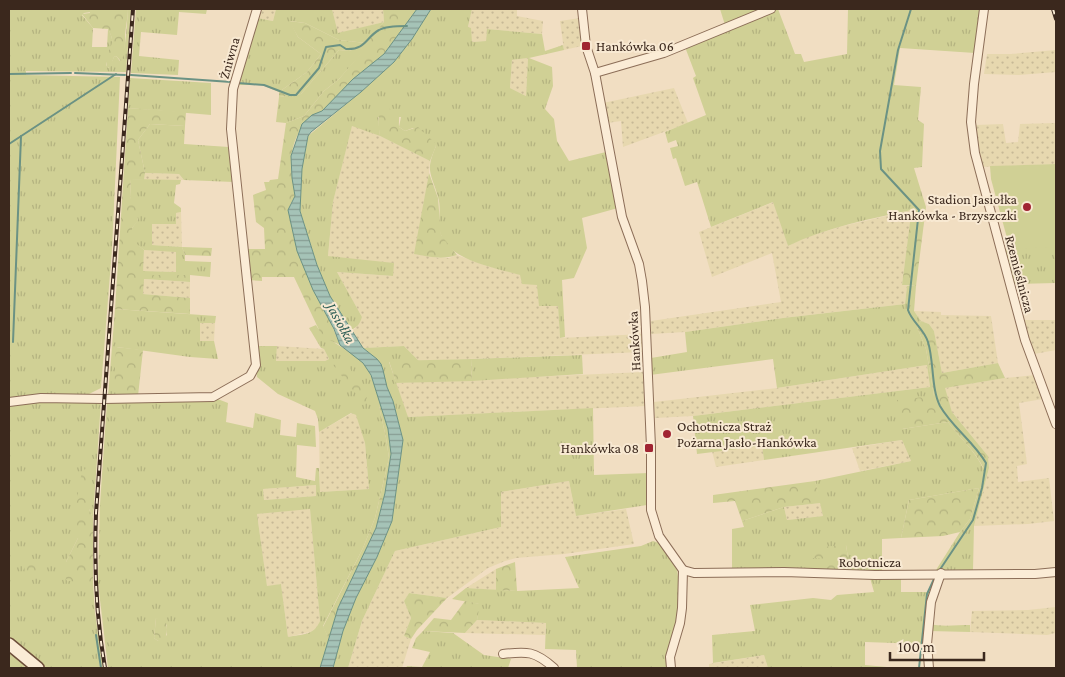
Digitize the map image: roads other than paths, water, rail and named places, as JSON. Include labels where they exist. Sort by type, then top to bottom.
[{"type":"street","name":"Żniwna","points":[[9,402],[42,398],[213,397],[252,374],[256,365],[234,164],[231,116],[233,85],[256,9]]},
{"type":"street","name":"Hankówka","points":[[582,9],[586,46],[595,73],[622,217],[642,281],[645,307],[651,447],[651,510],[659,536],[683,570]]},
{"type":"street","points":[[595,73],[664,53],[771,9]]},
{"type":"street","name":"Rzemieślnicza","points":[[984,9],[971,122],[975,153],[1025,340],[1056,424]]},
{"type":"street","points":[[671,668],[670,657],[680,623],[682,608],[683,570]]},
{"type":"street","name":"Robotnicza","points":[[683,570],[694,573],[784,572],[875,575],[1035,574],[1056,572]]},
{"type":"street","points":[[929,668],[927,644],[931,602],[941,574]]},
{"type":"street","points":[[9,644],[38,668]]},
{"type":"street","points":[[503,654],[533,653],[543,658],[554,668]]},
{"type":"water","name":"Jasiołka","points":[[417,9],[431,9],[412,39],[394,62],[308,136],[302,169],[300,211],[317,265],[330,296],[363,348],[381,364],[403,440],[392,521],[377,557],[356,598],[343,631],[333,668],[320,668],[338,608],[376,528],[385,493],[391,454],[388,429],[371,375],[363,363],[340,345],[334,329],[313,290],[297,251],[288,210],[295,196],[291,156],[302,124],[312,115],[322,111],[353,79],[384,54]]},
{"type":"waterway","points":[[911,9],[898,50],[880,151],[881,169],[919,210],[908,310],[928,342],[937,399],[945,414],[986,463],[982,488],[973,520],[939,571]]},
{"type":"waterway","points":[[238,83],[264,85],[290,95],[296,95],[319,68],[326,47],[340,45],[346,49],[353,49],[362,45],[382,29],[407,26]]},
{"type":"waterway","points":[[9,74],[71,73]]},
{"type":"waterway","points":[[75,73],[125,75]]},
{"type":"waterway","points":[[9,144],[116,74]]},
{"type":"waterway","points":[[131,75],[231,82]]},
{"type":"waterway","points":[[13,342],[21,136]]},
{"type":"waterway","points":[[919,668],[927,594],[934,579]]},
{"type":"waterway","points":[[96,635],[101,668]]},
{"type":"railway","points":[[105,668],[96,591],[96,513],[133,9]]},
{"type":"railway","points":[[1053,9],[1056,19]]},
{"type":"place","name":"Hankówka 06","points":[[586,46]]},
{"type":"place","name":"Stadion Jasiołka Hankówka - Brzyszczki","points":[[1027,207]]},
{"type":"place","name":"Ochotnicza Straż Pożarna Jasło-Hankówka","points":[[667,434]]},
{"type":"place","name":"Hankówka 08","points":[[649,448]]}]
